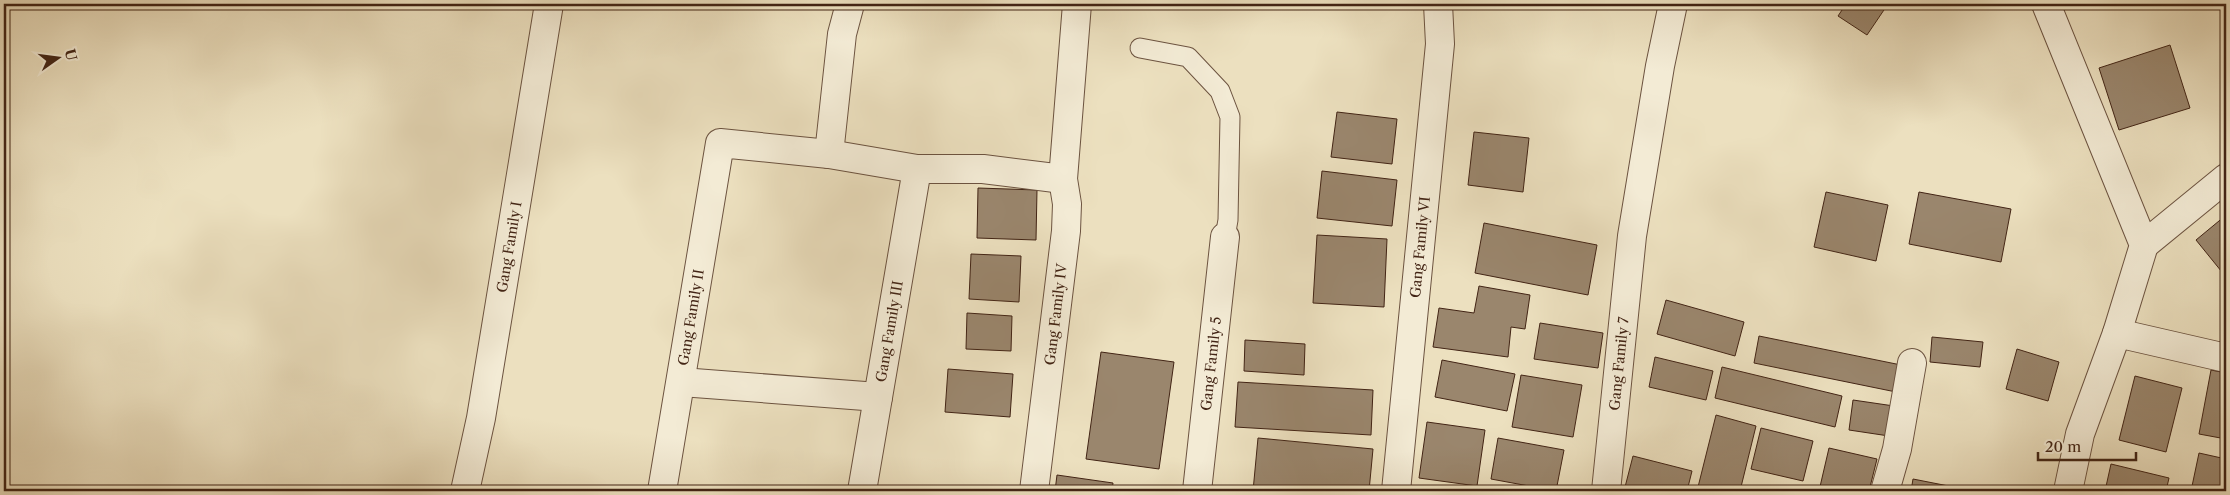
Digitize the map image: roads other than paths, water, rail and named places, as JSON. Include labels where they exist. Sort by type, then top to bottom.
[{"type":"street","name":"Gang Family I","points":[[464,491],[480,418],[549,4]]},
{"type":"street","points":[[850,4],[842,34],[829,154],[917,169],[983,170],[1063,179]]},
{"type":"street","name":"Gang Family IV","points":[[1034,491],[1066,231],[1067,204],[1063,179],[1077,4]]},
{"type":"street","name":"Gang Family VI","points":[[1396,491],[1440,44],[1438,4]]},
{"type":"street","name":"Gang Family 7","points":[[1606,491],[1632,236],[1660,66],[1673,4]]},
{"type":"street","points":[[2046,4],[2144,246]]},
{"type":"street","name":"Gang Family II","points":[[662,491],[720,143],[829,154]]},
{"type":"street","name":"Gang Family III","points":[[862,491],[917,169]]},
{"type":"street","points":[[2068,491],[2080,434],[2117,332],[2144,246],[2226,178]]},
{"type":"street","name":"Gang Family 5","points":[[1196,491],[1225,237]]},
{"type":"street","points":[[2117,332],[2226,358]]},
{"type":"street","points":[[1884,491],[1897,449],[1912,363]]},
{"type":"street","points":[[681,382],[878,397]]},
{"type":"lane","points":[[1140,48],[1188,58],[1220,91],[1230,117],[1228,220],[1225,237]]}]
